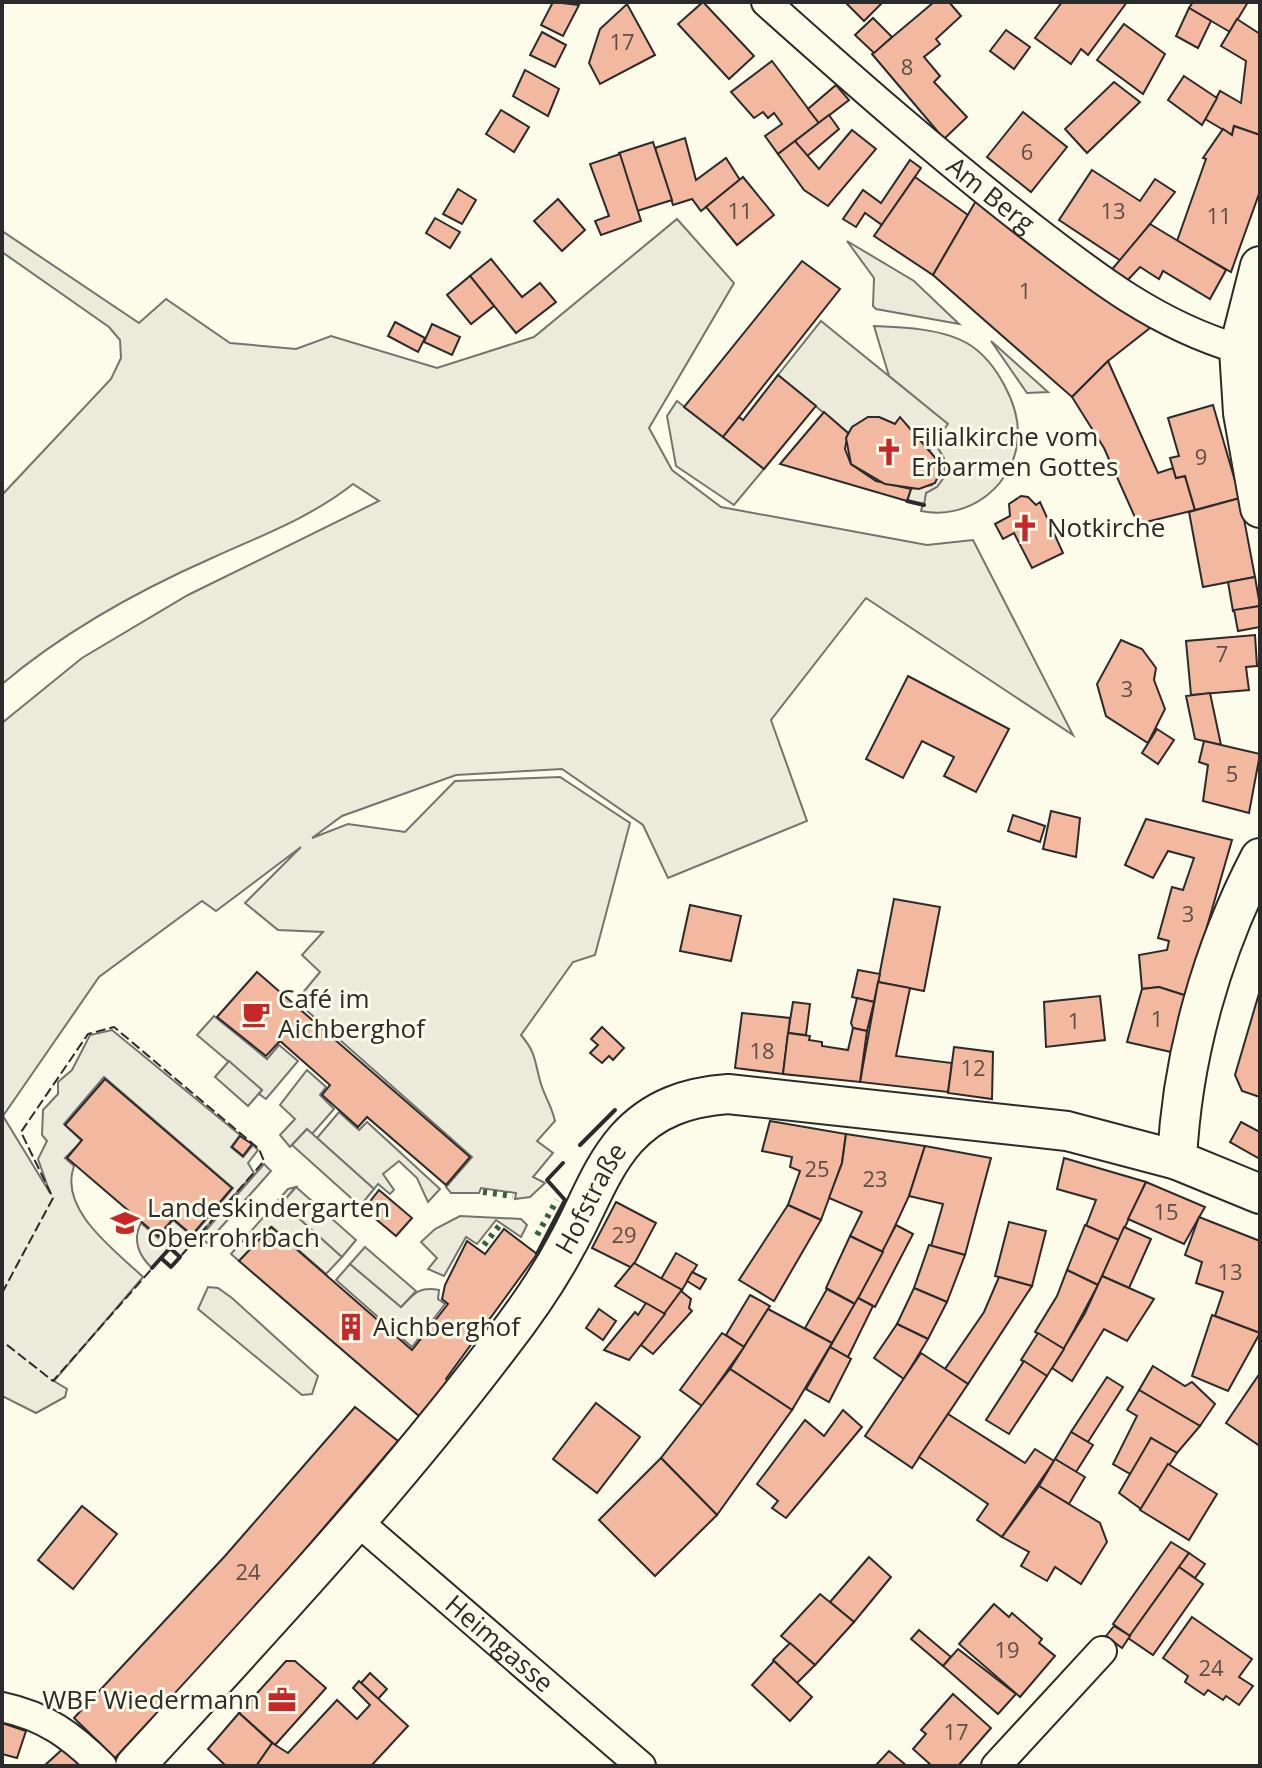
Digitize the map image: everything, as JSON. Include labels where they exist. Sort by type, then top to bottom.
[{"type":"main road","points":[[1260,266],[1239,349],[1243,413],[1260,508]]},
{"type":"main road","points":[[1177,1160],[1184,1087],[1204,1002],[1234,908],[1260,858]]},
{"type":"main road","name":"Hofstraße","points":[[135,1766],[357,1521],[529,1307],[567,1244],[611,1158],[643,1122],[679,1102],[728,1094],[1022,1126],[1101,1138],[1177,1160],[1260,1194]]},
{"type":"street","name":"Am Berg","points":[[766,2],[938,155],[1098,279],[1181,328],[1239,349]]},
{"type":"street","name":"Heimgasse","points":[[357,1521],[641,1766]]},
{"type":"street","points":[[996,1766],[1102,1651]]},
{"type":"street","points":[[2,1707],[50,1722],[77,1741],[102,1766]]},
{"type":"shaded area","points":[[677,219],[734,283],[649,428],[672,470],[721,507],[927,545],[973,540],[1073,735],[866,598],[771,720],[807,821],[668,878],[643,825],[562,769],[456,775],[342,816],[312,838],[348,824],[405,832],[455,781],[560,777],[630,823],[595,955],[573,962],[521,1035],[533,1053],[555,1121],[537,1141],[553,1153],[533,1177],[545,1183],[530,1197],[515,1199],[516,1193],[481,1188],[479,1193],[451,1193],[446,1187],[472,1157],[296,1001],[320,972],[302,955],[323,932],[278,930],[245,903],[301,847],[216,911],[202,901],[99,977],[3,1116],[50,1193],[38,1159],[47,1141],[42,1135],[43,1110],[58,1094],[58,1082],[72,1070],[90,1035],[112,1030],[240,1135],[231,1147],[243,1157],[253,1145],[258,1150],[248,1163],[254,1173],[180,1257],[170,1248],[152,1268],[138,1247],[141,1223],[158,1238],[173,1220],[192,1236],[233,1188],[104,1077],[64,1124],[82,1141],[65,1158],[74,1166],[71,1182],[82,1214],[105,1242],[143,1277],[54,1381],[67,1389],[65,1397],[36,1413],[2,1396],[2,723],[82,658],[188,595],[379,501],[353,484],[302,517],[129,598],[51,647],[2,684],[2,495],[111,379],[121,358],[120,340],[109,327],[2,252],[2,231],[139,323],[166,299],[230,343],[296,349],[331,336],[437,368],[534,337]]},
{"type":"shaded area","points":[[847,241],[914,281],[959,324],[876,309],[873,306],[874,278]]},
{"type":"shaded area","points":[[821,321],[948,424],[934,442],[944,458],[945,476],[937,487],[926,493],[924,505],[907,501],[911,489],[932,485],[940,468],[929,449],[900,418],[895,424],[879,417],[868,417],[848,433],[778,375]]},
{"type":"shaded area","points":[[874,326],[949,335],[980,352],[997,373],[1015,410],[1018,435],[1009,469],[987,496],[956,510],[939,513],[921,511],[926,492],[943,476],[942,456],[933,442],[947,424],[889,376]]},
{"type":"shaded area","points":[[991,341],[1048,392],[1027,393]]},
{"type":"shaded area","points":[[677,401],[764,469],[734,505],[676,466],[667,416]]},
{"type":"shaded area","points":[[214,1016],[267,1059],[279,1045],[298,1061],[266,1099],[259,1094],[262,1090],[197,1035]]},
{"type":"shaded area","points":[[229,1061],[262,1090],[248,1106],[215,1077]]},
{"type":"shaded area","points":[[307,1070],[326,1087],[320,1095],[334,1109],[312,1134],[307,1129],[290,1147],[280,1135],[295,1119],[280,1105]]},
{"type":"shaded area","points":[[339,1112],[359,1130],[367,1122],[440,1189],[428,1202],[417,1178],[399,1161],[383,1174],[394,1190],[390,1194],[378,1184],[374,1189],[317,1138]]},
{"type":"shaded area","points":[[307,1129],[374,1189],[360,1206],[292,1145]]},
{"type":"shaded area","points":[[264,1164],[271,1171],[207,1243],[200,1237]]},
{"type":"shaded area","points":[[296,1187],[282,1203],[342,1257],[326,1274],[272,1227],[239,1261],[231,1254],[288,1189]]},
{"type":"shaded area","points":[[296,1187],[356,1240],[342,1257],[282,1203]]},
{"type":"shaded area","points":[[460,1216],[521,1219],[527,1225],[521,1237],[496,1220],[477,1244],[466,1237],[444,1276],[428,1269],[437,1258],[421,1242],[435,1229]]},
{"type":"shaded area","points":[[365,1247],[416,1291],[401,1307],[350,1264]]},
{"type":"shaded area","points":[[350,1264],[401,1307],[422,1290],[439,1290],[438,1299],[445,1304],[412,1347],[336,1280]]},
{"type":"shaded area","points":[[208,1287],[218,1288],[232,1298],[318,1376],[312,1394],[302,1395],[198,1309]]},
{"type":"building","points":[[553,2],[579,5],[563,36],[541,25]]},
{"type":"building","points":[[703,2],[754,56],[729,79],[678,24]]},
{"type":"building","points":[[845,2],[883,2],[864,21]]},
{"type":"building","points":[[934,2],[949,2],[961,16],[936,39],[940,44],[924,57],[940,76],[934,82],[967,117],[944,139],[872,54]]},
{"type":"building","points":[[1062,2],[1127,2],[1088,55],[1081,49],[1071,64],[1035,38]]},
{"type":"building","points":[[1193,2],[1248,2],[1230,32],[1189,8]]},
{"type":"building","points":[[627,4],[655,55],[600,84],[589,63],[600,29]]},
{"type":"building","points":[[1189,8],[1211,21],[1198,48],[1176,36]]},
{"type":"building","points":[[873,18],[892,37],[874,53],[855,35]]},
{"type":"building","points":[[1237,19],[1260,34],[1260,135],[1234,126],[1232,135],[1205,119],[1220,91],[1241,103],[1246,61],[1221,46]]},
{"type":"building","points":[[1124,24],[1165,54],[1143,94],[1097,60]]},
{"type":"building","points":[[1006,30],[1030,47],[1014,69],[990,51]]},
{"type":"building","points":[[542,32],[566,45],[555,67],[530,55]]},
{"type":"building","points":[[772,61],[819,123],[778,154],[765,136],[782,124],[774,113],[768,118],[763,112],[754,118],[731,92]]},
{"type":"building","points":[[525,70],[559,89],[548,116],[513,96]]},
{"type":"building","points":[[1184,76],[1217,98],[1202,125],[1168,100]]},
{"type":"building","points":[[1114,82],[1140,102],[1087,153],[1065,129]]},
{"type":"building","points":[[836,85],[849,100],[819,123],[808,109]]},
{"type":"building","points":[[501,110],[529,127],[514,152],[486,134]]},
{"type":"building","points":[[1023,112],[1067,147],[1031,192],[987,157]]},
{"type":"building","points":[[829,115],[839,129],[806,157],[795,141]]},
{"type":"building","points":[[1234,126],[1260,135],[1260,191],[1231,272],[1177,241],[1206,159],[1203,158],[1223,129],[1232,135]]},
{"type":"building","points":[[852,130],[876,149],[828,206],[804,190],[778,154],[795,141],[819,169]]},
{"type":"building","points":[[685,138],[696,180],[726,158],[740,180],[701,211],[692,199],[673,205],[655,148]]},
{"type":"building","points":[[653,142],[672,200],[637,211],[619,153]]},
{"type":"building","points":[[620,154],[641,221],[601,235],[595,221],[609,216],[590,164]]},
{"type":"building","points":[[910,160],[921,168],[882,225],[865,213],[856,227],[843,219],[863,190],[881,203]]},
{"type":"building","points":[[1092,170],[1140,201],[1155,179],[1175,192],[1121,261],[1059,220]]},
{"type":"building","points":[[743,177],[774,215],[737,245],[706,207]]},
{"type":"building","points":[[915,177],[968,215],[933,275],[874,236]]},
{"type":"building","points":[[458,189],[476,200],[462,224],[443,214]]},
{"type":"building","points":[[558,199],[585,230],[562,251],[534,221]]},
{"type":"building","points":[[977,199],[1150,328],[1108,361],[1072,397],[933,275]]},
{"type":"building","points":[[435,218],[460,232],[450,248],[426,233]]},
{"type":"building","points":[[1150,224],[1226,270],[1210,299],[1163,271],[1159,279],[1140,267],[1123,285],[1109,273]]},
{"type":"building","points":[[491,259],[522,297],[540,283],[556,302],[516,333],[470,276]]},
{"type":"building","points":[[802,261],[840,289],[723,437],[684,407]]},
{"type":"building","points":[[470,276],[494,306],[471,324],[447,295]]},
{"type":"building","points":[[395,322],[425,338],[418,352],[388,336]]},
{"type":"building","points":[[432,324],[460,337],[452,355],[424,342]]},
{"type":"building","points":[[1108,361],[1158,473],[1173,468],[1176,478],[1185,476],[1195,510],[1138,524],[1104,448],[1072,397]]},
{"type":"building","points":[[778,375],[816,406],[764,469],[723,437],[739,417],[743,420]]},
{"type":"building","points":[[1213,405],[1240,498],[1195,510],[1185,476],[1176,478],[1170,458],[1179,456],[1168,418]]},
{"type":"building","points":[[824,412],[848,433],[845,449],[851,464],[876,481],[911,489],[907,501],[780,464]]},
{"type":"building","name":"Filialkirche vom Erbarmen Gottes","points":[[868,417],[879,417],[895,424],[900,417],[938,461],[940,472],[935,483],[919,489],[885,484],[851,464],[846,438],[852,427]]},
{"type":"building","name":"Notkirche","points":[[1021,496],[1028,497],[1036,505],[1040,502],[1063,553],[1032,568],[1014,533],[1003,539],[995,524],[1010,516],[1009,504]]},
{"type":"building","points":[[1240,498],[1255,577],[1203,587],[1189,512]]},
{"type":"building","points":[[1255,577],[1260,606],[1233,611],[1228,582]]},
{"type":"building","points":[[1260,606],[1260,627],[1238,631],[1234,610]]},
{"type":"building","points":[[1255,635],[1257,666],[1246,667],[1249,690],[1191,695],[1186,641]]},
{"type":"building","points":[[1121,640],[1142,649],[1156,668],[1154,680],[1165,709],[1148,743],[1106,716],[1097,684]]},
{"type":"building","points":[[908,676],[1009,729],[976,792],[944,776],[954,757],[922,741],[903,778],[866,759]]},
{"type":"building","points":[[1210,693],[1221,745],[1195,739],[1186,696]]},
{"type":"building","points":[[1157,729],[1174,740],[1158,764],[1142,753]]},
{"type":"building","points":[[1204,741],[1260,754],[1249,813],[1203,801],[1208,765],[1199,762]]},
{"type":"building","points":[[1051,811],[1080,818],[1076,857],[1043,849]]},
{"type":"building","points":[[1013,815],[1045,826],[1040,842],[1008,831]]},
{"type":"building","points":[[1146,819],[1232,840],[1187,996],[1159,987],[1142,989],[1139,955],[1167,950],[1169,941],[1158,938],[1172,887],[1183,890],[1194,858],[1168,851],[1153,878],[1125,865]]},
{"type":"building","points":[[894,899],[940,907],[924,991],[878,982]]},
{"type":"building","points":[[690,905],[741,916],[731,961],[680,951]]},
{"type":"building","points":[[858,970],[880,974],[874,1002],[852,997]]},
{"type":"building","points":[[257,972],[470,1157],[446,1185],[367,1117],[358,1127],[322,1095],[330,1085],[280,1041],[266,1056],[217,1017]]},
{"type":"building","points":[[878,982],[910,988],[896,1056],[952,1063],[948,1092],[860,1082]]},
{"type":"building","points":[[1159,987],[1187,996],[1171,1052],[1127,1042],[1142,989]]},
{"type":"building","points":[[1260,990],[1260,1097],[1242,1091],[1235,1075]]},
{"type":"building","points":[[1100,996],[1105,1040],[1046,1047],[1044,1002]]},
{"type":"building","points":[[857,998],[874,1002],[867,1031],[853,1028],[851,1023]]},
{"type":"building","points":[[793,1002],[810,1004],[806,1035],[788,1033]]},
{"type":"building","points":[[742,1013],[790,1018],[783,1074],[735,1068]]},
{"type":"building","points":[[602,1027],[624,1048],[613,1060],[609,1056],[602,1063],[590,1053],[598,1045],[591,1039]]},
{"type":"building","points":[[853,1028],[867,1031],[860,1082],[783,1074],[788,1033],[810,1036],[809,1040],[822,1042],[822,1046],[848,1050]]},
{"type":"building","points":[[954,1047],[993,1052],[992,1099],[948,1093]]},
{"type":"building","points":[[105,1079],[232,1188],[192,1235],[173,1219],[158,1236],[67,1158],[82,1140],[65,1125]]},
{"type":"building","points":[[770,1121],[846,1134],[842,1163],[821,1220],[788,1205],[800,1171],[790,1167],[792,1157],[762,1151]]},
{"type":"building","points":[[1241,1122],[1260,1132],[1260,1159],[1230,1142]]},
{"type":"building","points":[[846,1134],[925,1146],[909,1196],[883,1252],[850,1236],[862,1212],[829,1198],[842,1163]]},
{"type":"building","points":[[240,1136],[252,1144],[243,1156],[232,1147]]},
{"type":"building","points":[[925,1146],[991,1158],[965,1255],[931,1246],[943,1204],[909,1196]]},
{"type":"building","points":[[1064,1158],[1146,1182],[1119,1240],[1086,1226],[1096,1200],[1057,1189]]},
{"type":"building","points":[[1146,1182],[1205,1207],[1184,1244],[1128,1219]]},
{"type":"building","points":[[379,1190],[412,1218],[396,1236],[364,1209]]},
{"type":"building","points":[[616,1202],[656,1223],[632,1268],[592,1248]]},
{"type":"building","points":[[788,1205],[821,1220],[774,1301],[739,1280]]},
{"type":"building","points":[[1199,1217],[1260,1241],[1260,1333],[1215,1316],[1223,1292],[1196,1283],[1202,1262],[1185,1255]]},
{"type":"building","points":[[1009,1222],[1046,1231],[1032,1286],[995,1276]]},
{"type":"building","points":[[896,1225],[913,1234],[875,1307],[858,1298]]},
{"type":"building","points":[[1085,1225],[1119,1240],[1098,1285],[1067,1270]]},
{"type":"building","name":"Aichberghof","points":[[271,1227],[412,1350],[448,1304],[442,1299],[445,1285],[467,1241],[485,1254],[504,1229],[537,1254],[446,1379],[449,1382],[419,1416],[239,1261]]},
{"type":"building","points":[[1124,1227],[1151,1239],[1129,1288],[1102,1276]]},
{"type":"building","points":[[850,1236],[883,1252],[855,1304],[826,1288]]},
{"type":"building","points":[[929,1245],[965,1255],[947,1302],[914,1288]]},
{"type":"building","points":[[676,1253],[697,1265],[682,1290],[661,1279]]},
{"type":"building","points":[[634,1263],[682,1290],[665,1314],[615,1286]]},
{"type":"building","points":[[1067,1270],[1098,1285],[1064,1349],[1035,1332],[1057,1296]]},
{"type":"building","points":[[692,1272],[706,1279],[700,1289],[687,1281]]},
{"type":"building","points":[[1102,1276],[1154,1299],[1127,1341],[1104,1329],[1072,1381],[1052,1368],[1085,1313]]},
{"type":"building","points":[[999,1277],[1032,1286],[968,1384],[945,1369],[984,1312]]},
{"type":"building","points":[[914,1288],[947,1302],[928,1339],[897,1324]]},
{"type":"building","points":[[827,1289],[855,1304],[832,1343],[805,1328]]},
{"type":"building","points":[[681,1291],[691,1299],[689,1308],[692,1311],[653,1354],[641,1345]]},
{"type":"building","points":[[750,1295],[770,1306],[744,1347],[726,1335]]},
{"type":"building","points":[[858,1298],[873,1306],[848,1357],[830,1347]]},
{"type":"building","points":[[646,1303],[665,1314],[629,1360],[604,1350],[635,1312],[638,1315]]},
{"type":"building","points":[[599,1309],[616,1321],[603,1340],[586,1328]]},
{"type":"building","points":[[768,1309],[832,1343],[792,1410],[730,1369]]},
{"type":"building","points":[[1212,1315],[1260,1333],[1228,1391],[1192,1376]]},
{"type":"building","points":[[897,1324],[928,1339],[904,1379],[874,1358]]},
{"type":"building","points":[[722,1333],[744,1347],[702,1406],[680,1390]]},
{"type":"building","points":[[1038,1333],[1064,1349],[1047,1376],[1021,1360]]},
{"type":"building","points":[[830,1347],[851,1359],[829,1402],[806,1389]]},
{"type":"building","points":[[921,1353],[968,1384],[912,1468],[865,1436]]},
{"type":"building","points":[[1024,1361],[1047,1376],[1009,1434],[986,1420]]},
{"type":"building","points":[[1153,1366],[1185,1386],[1192,1382],[1215,1404],[1200,1426],[1139,1390]]},
{"type":"building","points":[[730,1369],[792,1410],[717,1515],[661,1458]]},
{"type":"building","points":[[1260,1373],[1260,1446],[1226,1423]]},
{"type":"building","points":[[1107,1377],[1123,1387],[1088,1442],[1071,1432]]},
{"type":"building","points":[[1139,1390],[1200,1426],[1177,1453],[1151,1438],[1132,1475],[1113,1464],[1137,1416],[1127,1410]]},
{"type":"building","points":[[596,1403],[640,1437],[597,1493],[553,1459]]},
{"type":"building","points":[[355,1407],[398,1441],[238,1628],[115,1758],[74,1718],[225,1556]]},
{"type":"building","points":[[843,1410],[862,1427],[786,1518],[772,1508],[778,1501],[757,1484],[805,1420],[824,1436]]},
{"type":"building","points":[[948,1414],[1025,1463],[1035,1449],[1054,1461],[1002,1537],[977,1520],[988,1504],[919,1457]]},
{"type":"building","points":[[1071,1432],[1093,1445],[1076,1472],[1055,1459]]},
{"type":"building","points":[[1151,1438],[1177,1453],[1141,1509],[1119,1493]]},
{"type":"building","points":[[661,1458],[717,1515],[655,1576],[599,1520]]},
{"type":"building","points":[[1055,1459],[1085,1477],[1069,1504],[1039,1486]]},
{"type":"building","points":[[1168,1464],[1217,1494],[1189,1540],[1140,1510]]},
{"type":"building","points":[[1039,1486],[1100,1523],[1107,1542],[1081,1584],[1055,1567],[1047,1581],[1021,1566],[1029,1552],[1002,1537]]},
{"type":"building","points":[[82,1506],[117,1534],[73,1589],[38,1560]]},
{"type":"building","points":[[1171,1542],[1189,1553],[1130,1636],[1113,1624]]},
{"type":"building","points":[[1189,1553],[1205,1564],[1195,1578],[1179,1567]]},
{"type":"building","points":[[869,1557],[891,1577],[854,1622],[830,1602]]},
{"type":"building","points":[[1179,1567],[1203,1584],[1153,1655],[1128,1638]]},
{"type":"building","points":[[820,1594],[854,1622],[815,1665],[781,1636]]},
{"type":"building","points":[[994,1604],[1009,1617],[1012,1613],[1042,1639],[1039,1643],[1055,1656],[1020,1697],[959,1644]]},
{"type":"building","points":[[1192,1617],[1252,1659],[1239,1677],[1253,1686],[1239,1705],[1226,1696],[1223,1700],[1208,1690],[1204,1695],[1185,1682],[1188,1676],[1163,1658]]},
{"type":"building","points":[[1114,1626],[1130,1636],[1122,1648],[1106,1636]]},
{"type":"building","points":[[919,1630],[951,1657],[943,1666],[911,1639]]},
{"type":"building","points":[[790,1643],[815,1665],[797,1683],[773,1660]]},
{"type":"building","points":[[958,1649],[1016,1694],[998,1714],[943,1666]]},
{"type":"building","name":"WBF Wiedermann","points":[[286,1661],[295,1661],[326,1688],[275,1745],[239,1713]]},
{"type":"building","points":[[774,1661],[812,1697],[790,1721],[752,1685]]},
{"type":"building","points":[[370,1673],[387,1689],[378,1699],[361,1683]]},
{"type":"building","points":[[359,1681],[408,1726],[371,1766],[256,1766],[272,1743],[288,1753],[337,1700],[357,1719],[370,1705],[353,1688]]},
{"type":"building","points":[[953,1694],[991,1728],[958,1766],[932,1766],[913,1749],[926,1734],[921,1730]]},
{"type":"building","points":[[239,1713],[272,1743],[256,1766],[226,1766],[208,1749]]},
{"type":"building","points":[[2,1723],[26,1731],[17,1758],[2,1754]]},
{"type":"building","points":[[66,1746],[85,1766],[44,1766]]},
{"type":"building","points":[[889,1751],[907,1766],[875,1766]]},
{"type":"hedge","points":[[483,1192],[513,1196]]},
{"type":"hedge","points":[[537,1235],[557,1200]]},
{"type":"hedge","points":[[484,1245],[499,1226]]},
{"type":"fence","points":[[2,1293],[53,1198],[21,1132],[88,1034],[114,1027],[259,1149],[264,1161],[180,1257],[170,1248],[53,1381],[2,1341]]},
{"type":"wall","points":[[907,501],[924,505]]},
{"type":"wall","points":[[580,1145],[615,1110]]},
{"type":"wall","points":[[537,1254],[565,1200],[547,1180],[563,1163]]},
{"type":"wall","points":[[152,1268],[170,1248],[180,1257],[171,1267],[161,1258]]},
{"type":"place","name":"Filialkirche vom Erbarmen Gottes","points":[[889,452]]},
{"type":"place","name":"Notkirche","points":[[1025,528]]},
{"type":"place","name":"Café im Aichberghof","points":[[256,1014]]},
{"type":"place","name":"Landeskindergarten Oberrohrbach","points":[[125,1223]]},
{"type":"place","name":"Aichberghof","points":[[351,1327]]},
{"type":"place","name":"WBF Wiedermann","points":[[282,1700]]}]
